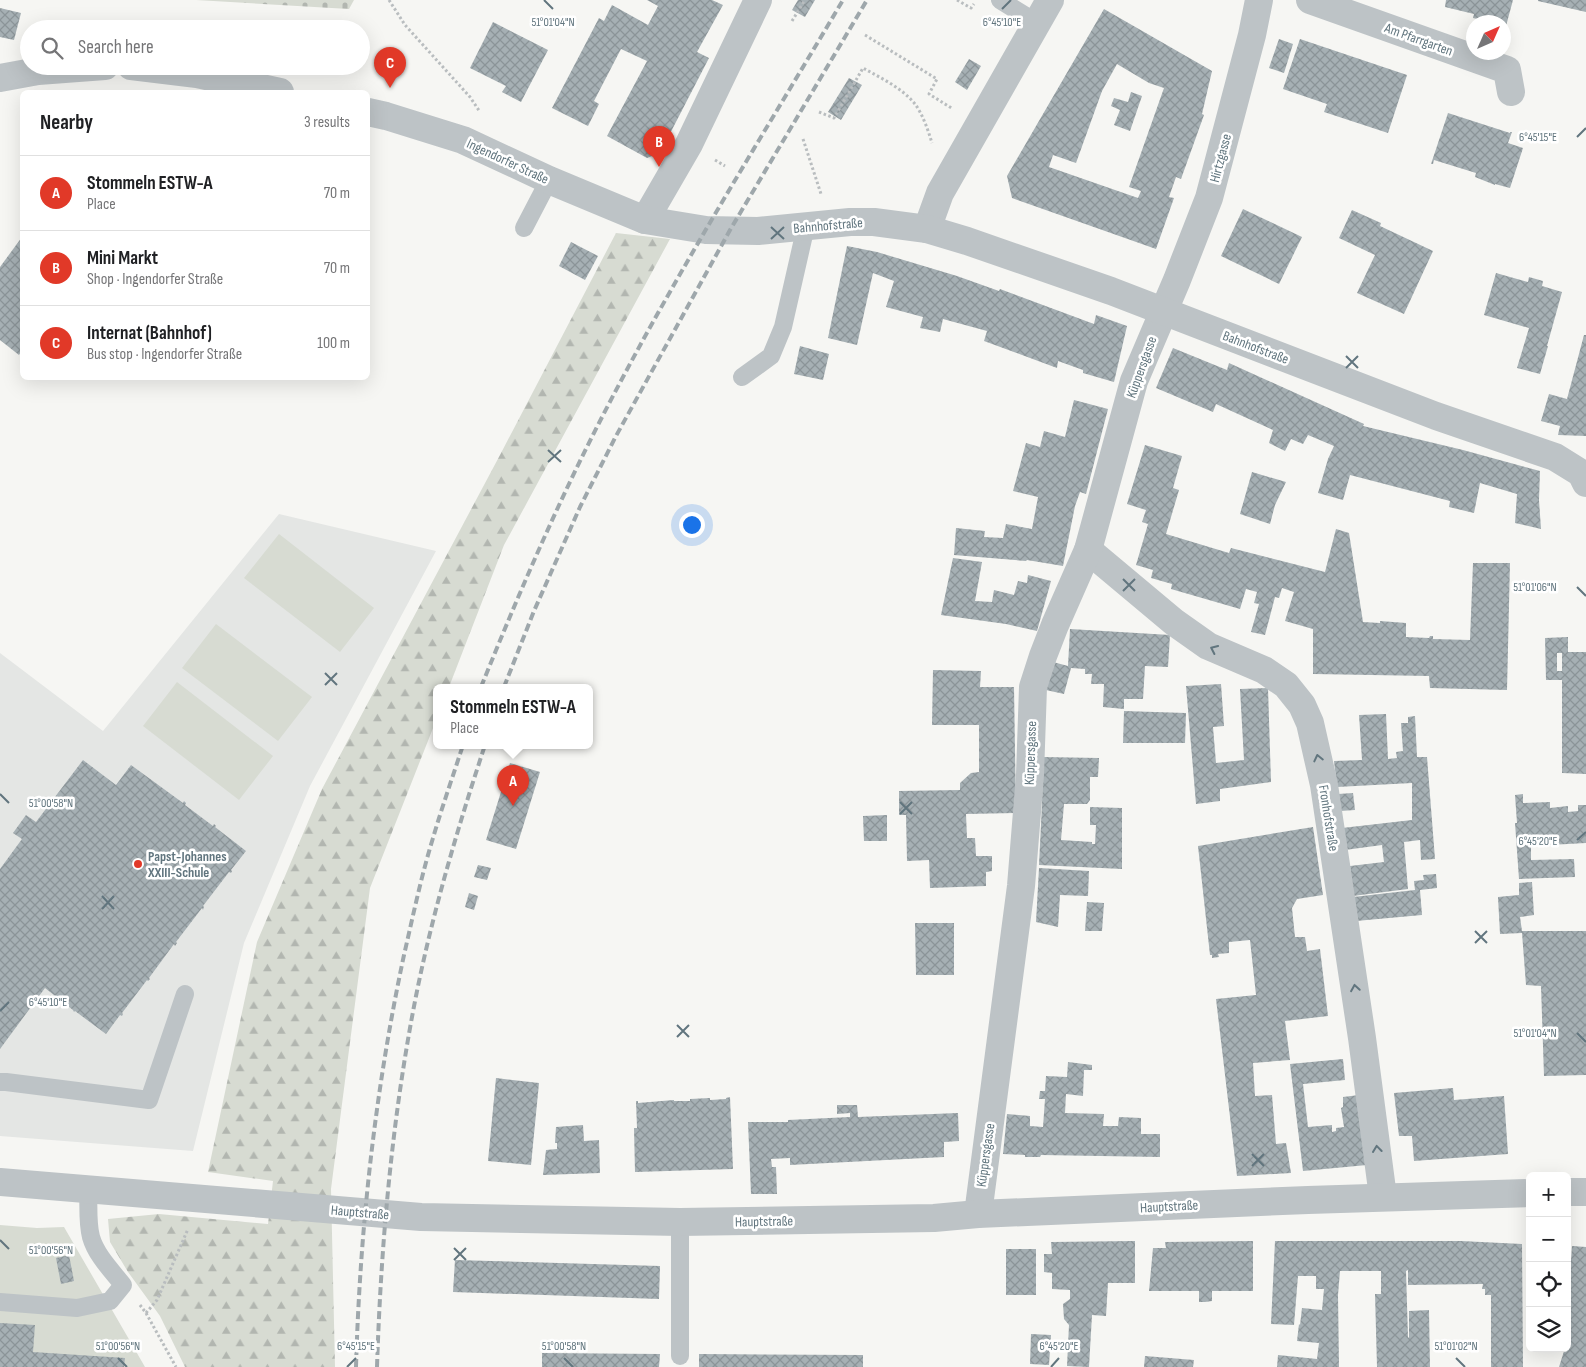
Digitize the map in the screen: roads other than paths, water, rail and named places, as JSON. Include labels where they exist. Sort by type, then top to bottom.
[{"type":"street","points":[[646,220],[689,144],[758,0]]},
{"type":"street","name":"Hirtzgasse","points":[[1163,311],[1209,198],[1252,35],[1259,0]]},
{"type":"street","name":"Am Pfarrgarten","points":[[1310,0],[1507,70],[1511,92]]},
{"type":"street","points":[[927,229],[940,192],[1043,11]]},
{"type":"street","points":[[0,78],[20,74]]},
{"type":"street","points":[[202,75],[271,90]]},
{"type":"street","name":"Ingendorfer Straße","points":[[370,112],[463,140],[549,180],[646,220],[706,230],[730,230]]},
{"type":"street","name":"Bahnhofstraße","points":[[730,230],[758,231],[850,222],[874,222],[927,229],[1111,291],[1419,410],[1555,456],[1584,475]]},
{"type":"street","name":"Küppersgasse","points":[[978,1214],[1021,886],[1030,775],[1033,687],[1052,633],[1088,550],[1134,381],[1163,311]]},
{"type":"street","name":"Fronhofstraße","points":[[1088,550],[1174,622],[1208,646],[1264,670],[1286,685],[1302,704],[1310,723],[1324,785],[1362,1038],[1383,1197]]},
{"type":"street","name":"Hauptstraße","points":[[0,1182],[422,1217],[680,1222],[934,1218],[978,1214],[1383,1197],[1526,1193]]},
{"type":"street","points":[[1571,1192],[1586,1192]]},
{"type":"lane","points":[[1000,0],[1043,11]]},
{"type":"lane","points":[[524,228],[549,180]]},
{"type":"lane","points":[[742,377],[771,356],[783,327],[806,226]]},
{"type":"lane","points":[[0,1082],[149,1100],[185,994]]},
{"type":"lane","points":[[0,1302],[77,1308],[110,1300],[123,1285],[101,1256],[92,1238],[89,1223],[88,1190]]},
{"type":"lane","points":[[680,1222],[680,1356]]},
{"type":"railway","points":[[482,684],[552,521],[627,369],[718,210],[843,0]]},
{"type":"railway","points":[[505,684],[534,611],[580,507],[616,436],[730,230],[867,0]]},
{"type":"railway","points":[[356,1367],[365,1211],[385,1057],[404,955],[421,882],[436,826],[462,749]]},
{"type":"railway","points":[[377,1367],[381,1274],[400,1088],[416,996],[438,901],[484,749]]},
{"type":"place","name":"Internat (Bahnhof)","points":[[390,88]]},
{"type":"place","name":"Mini Markt","points":[[659,167]]},
{"type":"place","name":"Stommeln ESTW-A","points":[[513,806]]},
{"type":"place","name":"Papst-Johannes XXIII-Schule","points":[[138,864]]}]
